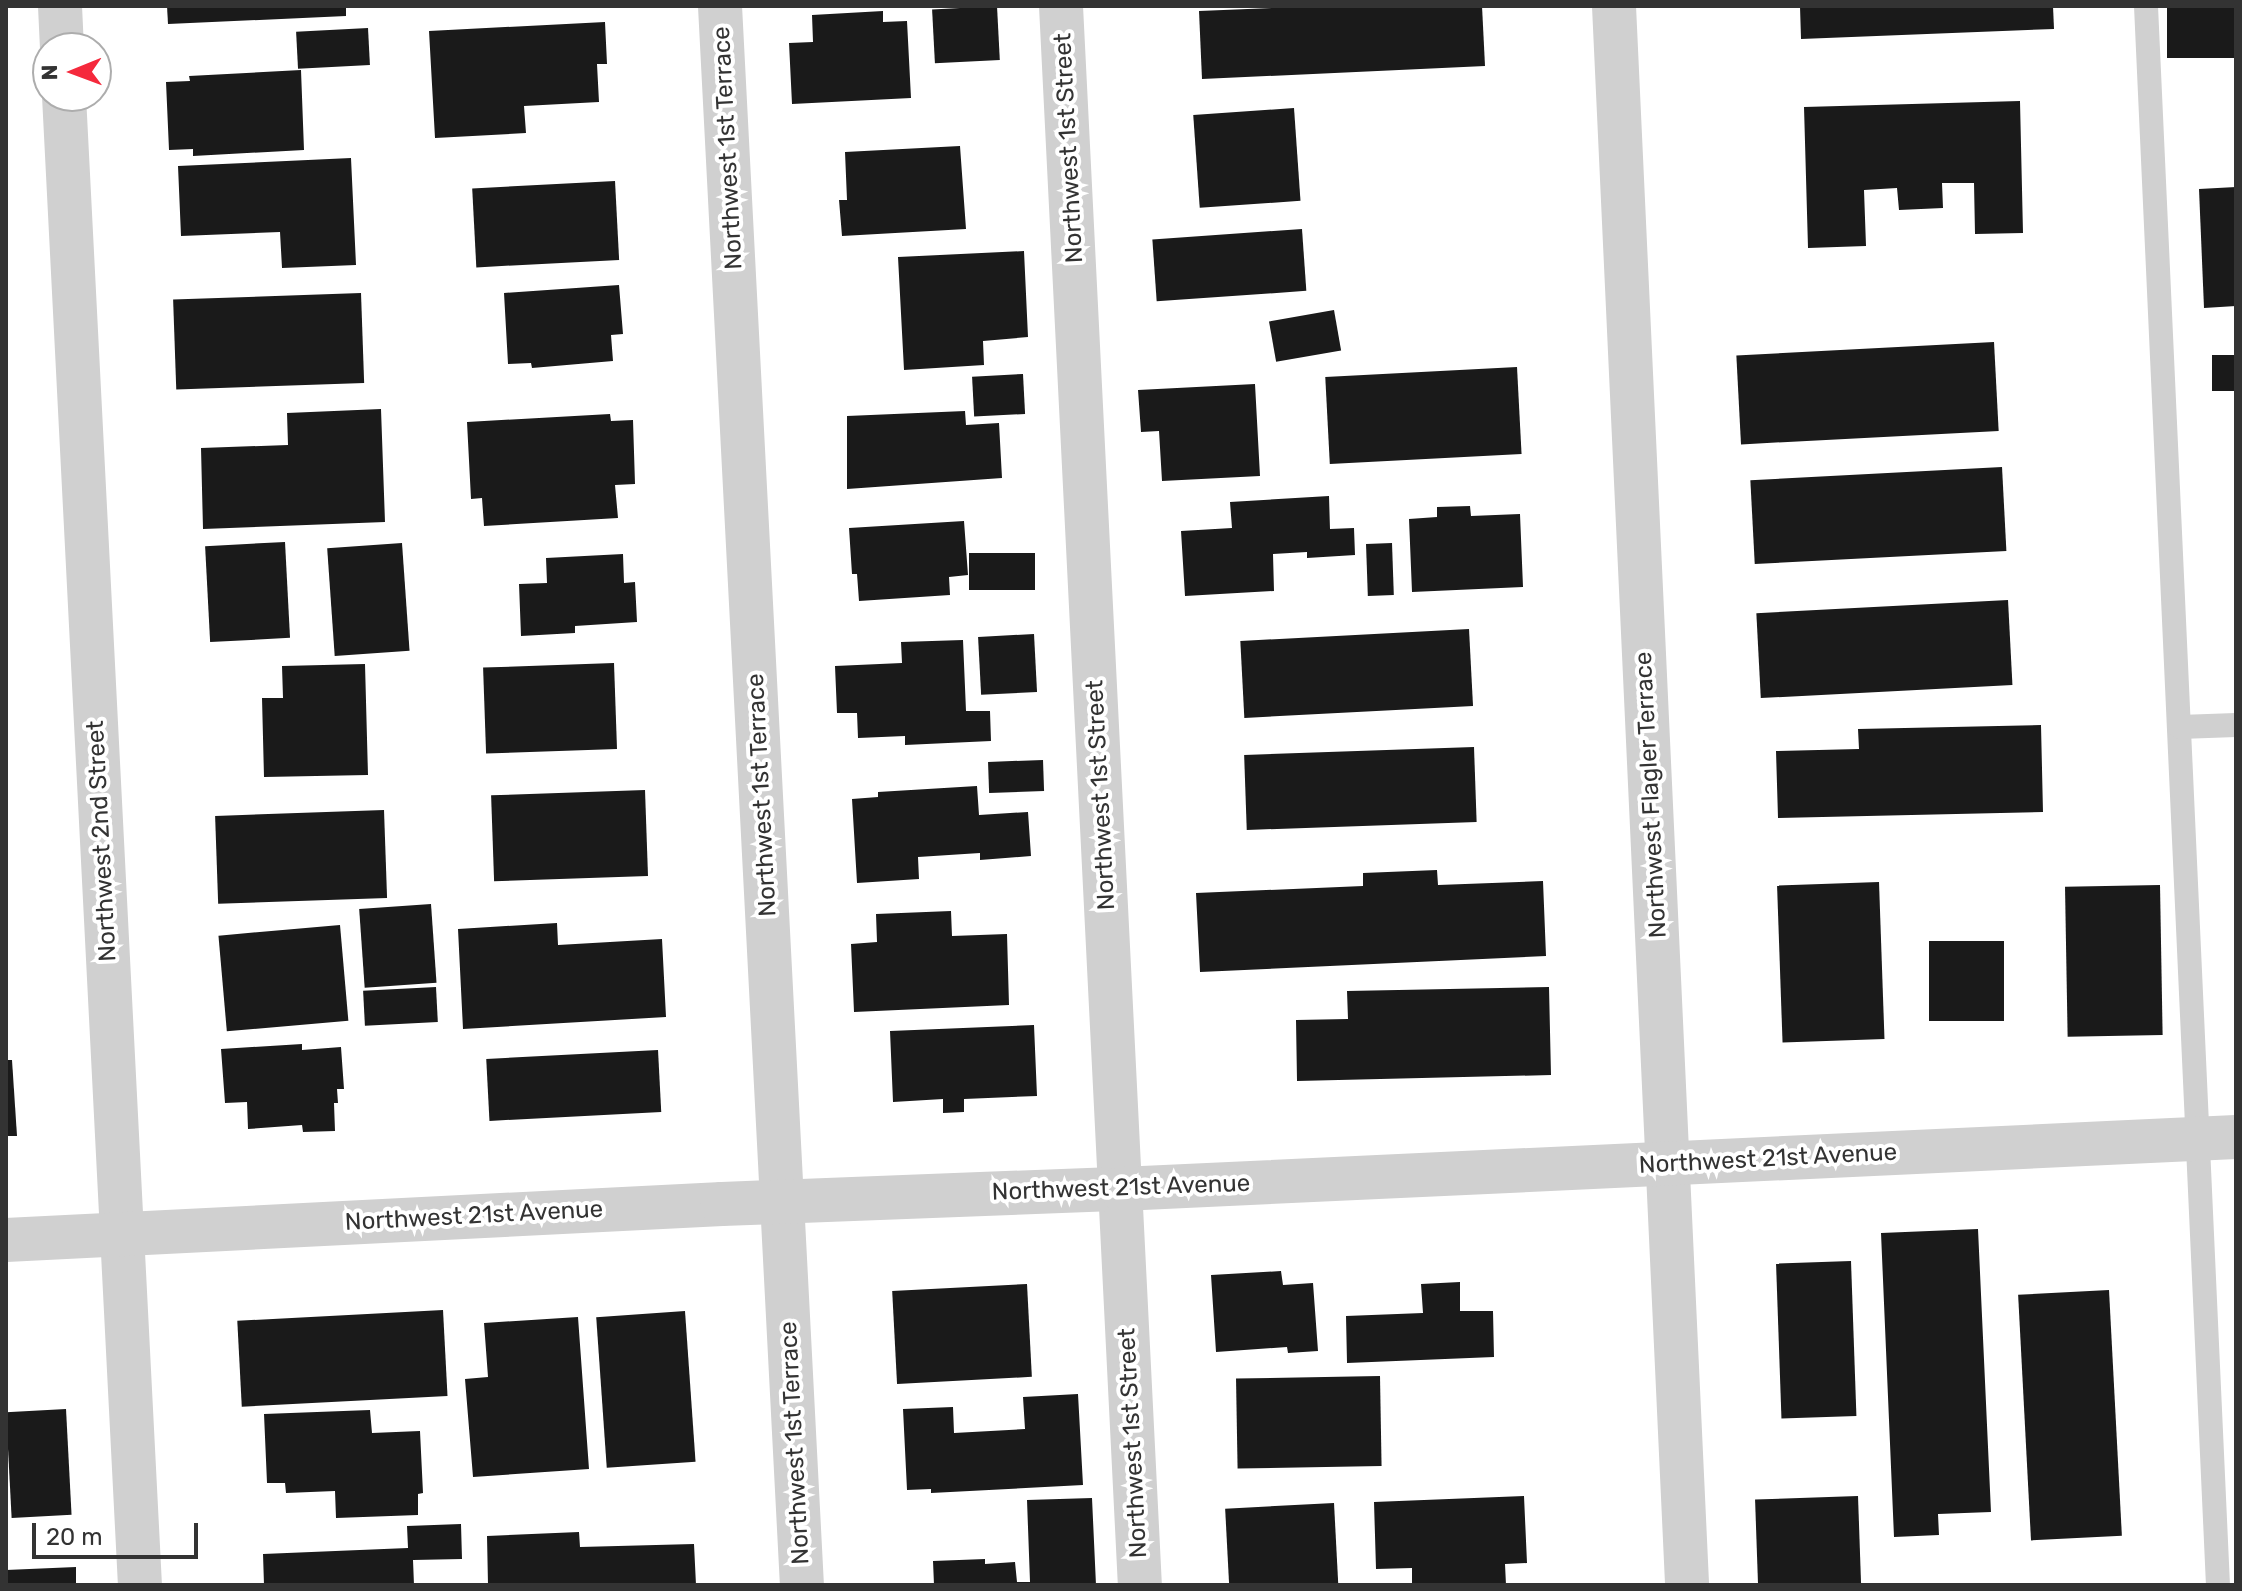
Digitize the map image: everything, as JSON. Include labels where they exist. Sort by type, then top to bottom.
[{"type":"street","points":[[60,6],[61,32]]},
{"type":"street","name":"Northwest 1st Terrace","points":[[720,6],[802,1585]]},
{"type":"street","name":"Northwest 1st Street","points":[[1061,6],[1140,1585]]},
{"type":"street","name":"Northwest Flagler Terrace","points":[[1614,6],[1687,1585]]},
{"type":"street","name":"Northwest 2nd Street","points":[[65,112],[140,1585]]},
{"type":"street","name":"Northwest 21st Avenue","points":[[6,1240],[784,1201],[1121,1189],[2218,1138]]},
{"type":"lane","points":[[2146,6],[2180,727],[2218,1138],[2218,1585]]},
{"type":"lane","points":[[2180,727],[2236,725]]},
{"type":"building","points":[[167,6],[346,6],[346,16],[168,24]]},
{"type":"building","points":[[997,6],[1000,60],[935,63],[932,9]]},
{"type":"building","points":[[1316,6],[1482,6],[1485,66],[1202,79],[1199,11]]},
{"type":"building","points":[[1800,6],[2053,6],[2054,29],[1801,39]]},
{"type":"building","points":[[2167,6],[2236,6],[2236,58],[2167,58]]},
{"type":"building","points":[[883,11],[883,22],[907,21],[911,98],[792,104],[789,43],[813,42],[812,15]]},
{"type":"building","points":[[605,22],[607,64],[597,64],[599,102],[524,106],[526,133],[435,138],[429,31]]},
{"type":"building","points":[[368,28],[370,65],[298,69],[296,32]]},
{"type":"building","points":[[301,70],[304,150],[193,156],[193,149],[169,150],[166,82],[190,81],[189,76]]},
{"type":"building","points":[[2020,101],[2023,233],[1975,234],[1974,183],[1942,183],[1943,208],[1899,210],[1897,188],[1864,190],[1866,246],[1808,248],[1804,107]]},
{"type":"building","points":[[1294,108],[1300,201],[1200,208],[1193,115]]},
{"type":"building","points":[[960,146],[966,229],[842,236],[839,200],[847,200],[845,152]]},
{"type":"building","points":[[351,158],[356,265],[282,268],[280,232],[181,236],[178,166]]},
{"type":"building","points":[[615,181],[619,260],[476,267],[472,188]]},
{"type":"building","points":[[2236,187],[2236,306],[2204,308],[2199,189]]},
{"type":"building","points":[[1302,229],[1306,291],[1157,301],[1152,239]]},
{"type":"building","points":[[1024,251],[1028,337],[983,341],[984,365],[904,370],[898,257]]},
{"type":"building","points":[[619,285],[623,334],[611,335],[613,361],[532,368],[531,363],[508,364],[504,293]]},
{"type":"building","points":[[361,293],[364,383],[176,390],[173,300]]},
{"type":"building","points":[[1334,310],[1341,350],[1276,362],[1269,321]]},
{"type":"building","points":[[1994,342],[1999,431],[1741,444],[1736,356]]},
{"type":"building","points":[[2212,355],[2236,355],[2236,391],[2212,391]]},
{"type":"building","points":[[1517,367],[1522,454],[1330,464],[1325,377]]},
{"type":"building","points":[[1023,374],[1025,414],[974,417],[972,377]]},
{"type":"building","points":[[1255,384],[1260,476],[1162,481],[1159,431],[1141,432],[1138,390]]},
{"type":"building","points":[[381,409],[385,522],[203,529],[201,448],[288,445],[287,413]]},
{"type":"building","points":[[965,411],[966,425],[999,423],[1002,478],[847,489],[847,416]]},
{"type":"building","points":[[610,414],[611,421],[633,420],[635,484],[615,485],[618,518],[484,526],[482,498],[471,499],[467,422]]},
{"type":"building","points":[[2002,467],[2006,551],[1755,564],[1750,480]]},
{"type":"building","points":[[1329,496],[1330,529],[1354,528],[1355,555],[1307,558],[1307,552],[1273,554],[1274,591],[1185,596],[1181,531],[1232,528],[1230,502]]},
{"type":"building","points":[[1470,506],[1471,516],[1520,514],[1523,587],[1412,592],[1409,519],[1437,517],[1437,507]]},
{"type":"building","points":[[964,521],[968,575],[949,577],[950,595],[859,601],[857,574],[852,574],[849,528]]},
{"type":"building","points":[[285,542],[290,638],[210,642],[205,546]]},
{"type":"building","points":[[402,543],[410,651],[335,656],[327,548]]},
{"type":"building","points":[[1392,543],[1394,595],[1368,596],[1366,544]]},
{"type":"building","points":[[969,553],[1035,553],[1035,590],[969,590]]},
{"type":"building","points":[[623,554],[624,583],[635,582],[637,622],[575,626],[575,633],[521,636],[519,584],[547,583],[546,558]]},
{"type":"building","points":[[2008,600],[2012,685],[1761,698],[1756,613]]},
{"type":"building","points":[[1469,629],[1473,706],[1244,718],[1240,641]]},
{"type":"building","points":[[1034,634],[1037,692],[981,695],[978,637]]},
{"type":"building","points":[[963,640],[966,711],[990,711],[991,741],[905,745],[905,736],[858,738],[857,713],[837,713],[835,666],[902,663],[901,642]]},
{"type":"building","points":[[614,663],[617,749],[486,754],[483,668]]},
{"type":"building","points":[[365,664],[368,775],[264,777],[262,698],[283,698],[282,666]]},
{"type":"building","points":[[2041,725],[2043,812],[1778,818],[1776,751],[1859,749],[1858,729]]},
{"type":"building","points":[[1474,747],[1477,822],[1247,830],[1244,755]]},
{"type":"building","points":[[1043,760],[1044,791],[989,793],[988,762]]},
{"type":"building","points":[[977,786],[979,815],[1028,812],[1031,856],[980,860],[980,853],[918,857],[919,879],[857,883],[852,799],[878,797],[878,792]]},
{"type":"building","points":[[645,790],[648,876],[494,881],[491,795]]},
{"type":"building","points":[[384,810],[387,898],[218,904],[215,816]]},
{"type":"building","points":[[1437,870],[1438,885],[1543,881],[1546,956],[1200,972],[1196,893],[1363,886],[1363,873]]},
{"type":"building","points":[[1879,882],[1884,1039],[1783,1042],[1777,886]]},
{"type":"building","points":[[2160,885],[2163,1035],[2068,1037],[2065,887]]},
{"type":"building","points":[[431,904],[437,983],[365,988],[359,909]]},
{"type":"building","points":[[951,911],[952,936],[1007,934],[1009,1005],[854,1012],[851,944],[877,942],[876,914]]},
{"type":"building","points":[[557,923],[558,945],[662,939],[666,1017],[463,1029],[458,929]]},
{"type":"building","points":[[340,925],[348,1021],[227,1031],[218,936]]},
{"type":"building","points":[[1929,941],[2004,941],[2004,1021],[1929,1021]]},
{"type":"building","points":[[436,987],[438,1022],[365,1026],[363,991]]},
{"type":"building","points":[[1549,987],[1551,1075],[1297,1081],[1296,1020],[1348,1019],[1347,991]]},
{"type":"building","points":[[1034,1025],[1037,1096],[964,1099],[964,1112],[943,1113],[943,1099],[893,1102],[890,1031]]},
{"type":"building","points":[[302,1044],[302,1050],[341,1047],[344,1089],[337,1089],[338,1103],[334,1103],[335,1131],[303,1132],[302,1125],[248,1129],[247,1102],[225,1103],[221,1049]]},
{"type":"building","points":[[658,1050],[661,1112],[489,1121],[486,1059]]},
{"type":"building","points":[[6,1060],[12,1060],[17,1136],[6,1136]]},
{"type":"building","points":[[1978,1229],[1991,1512],[1938,1514],[1939,1535],[1894,1537],[1881,1233]]},
{"type":"building","points":[[1851,1261],[1856,1416],[1781,1419],[1776,1264]]},
{"type":"building","points":[[1281,1271],[1283,1285],[1313,1283],[1318,1351],[1288,1353],[1287,1347],[1216,1352],[1211,1275]]},
{"type":"building","points":[[1460,1282],[1460,1311],[1493,1311],[1494,1357],[1347,1363],[1346,1316],[1423,1313],[1421,1284]]},
{"type":"building","points":[[1027,1284],[1032,1377],[897,1384],[892,1291]]},
{"type":"building","points":[[2109,1290],[2122,1536],[2031,1540],[2018,1295]]},
{"type":"building","points":[[443,1310],[448,1396],[242,1407],[237,1321]]},
{"type":"building","points":[[685,1311],[696,1462],[607,1468],[596,1317]]},
{"type":"building","points":[[578,1317],[589,1469],[473,1477],[465,1379],[488,1377],[484,1323]]},
{"type":"building","points":[[1380,1376],[1382,1466],[1238,1468],[1236,1379]]},
{"type":"building","points":[[1078,1394],[1083,1485],[931,1493],[931,1489],[907,1490],[903,1409],[953,1407],[954,1433],[1025,1429],[1023,1397]]},
{"type":"building","points":[[66,1409],[72,1515],[12,1518],[6,1412]]},
{"type":"building","points":[[370,1410],[372,1433],[420,1431],[423,1493],[418,1494],[418,1515],[336,1518],[335,1491],[286,1493],[285,1483],[267,1483],[264,1414]]},
{"type":"building","points":[[1524,1496],[1527,1563],[1505,1564],[1506,1585],[1412,1585],[1412,1568],[1376,1569],[1374,1502]]},
{"type":"building","points":[[1858,1496],[1861,1585],[1758,1585],[1755,1500]]},
{"type":"building","points":[[1092,1498],[1096,1585],[934,1585],[933,1561],[985,1559],[985,1564],[1015,1562],[1017,1582],[1030,1582],[1027,1500]]},
{"type":"building","points":[[1334,1503],[1338,1585],[1229,1585],[1225,1509]]},
{"type":"building","points":[[461,1524],[462,1559],[413,1560],[414,1585],[264,1585],[263,1554],[408,1548],[407,1526]]},
{"type":"building","points":[[579,1532],[580,1547],[694,1544],[696,1585],[488,1585],[487,1536]]},
{"type":"building","points":[[76,1567],[76,1585],[6,1585],[6,1570]]}]
